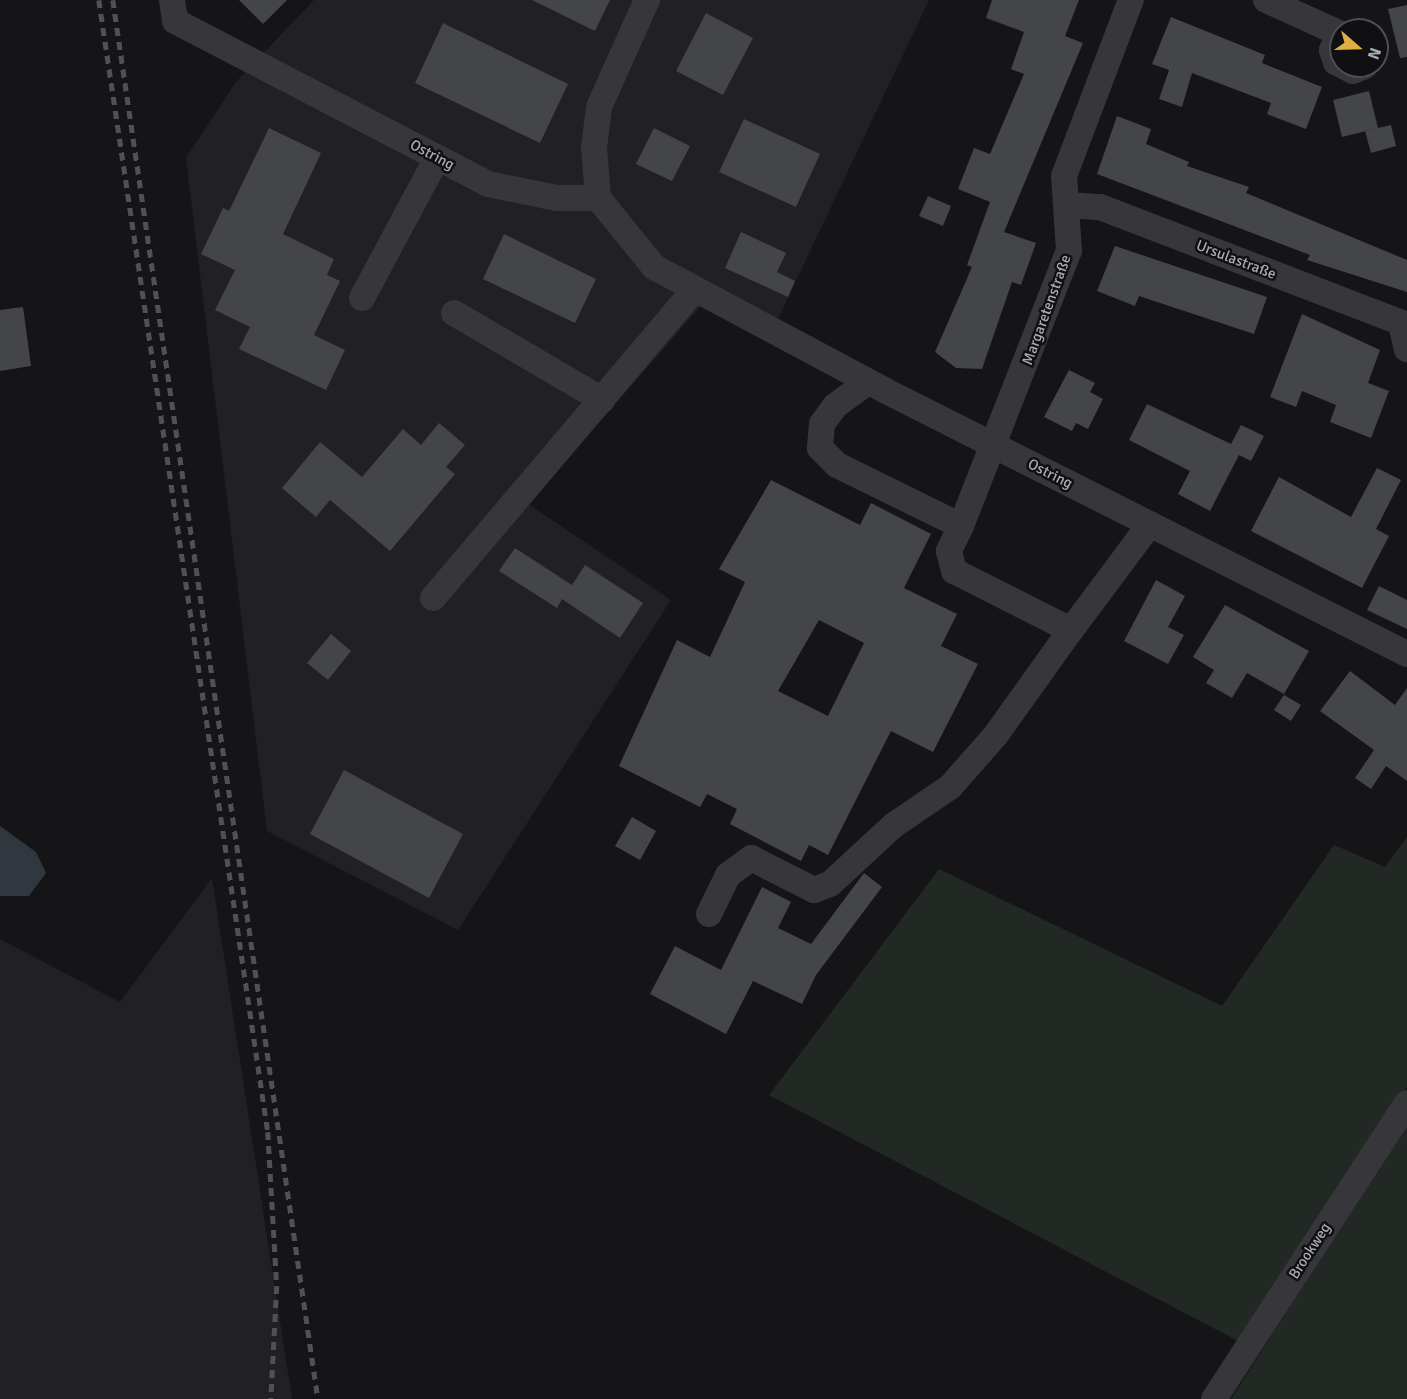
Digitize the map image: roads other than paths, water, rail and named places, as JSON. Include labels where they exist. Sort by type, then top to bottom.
[{"type":"street","name":"Ostring","points":[[172,0],[175,21],[488,184],[557,198],[598,198],[654,267],[694,290],[868,382],[1407,654]]},
{"type":"street","points":[[598,198],[594,148],[599,107],[647,0]]},
{"type":"street","name":"Margaretenstraße","points":[[1071,630],[954,571],[949,551],[996,447],[1070,251],[1069,205],[1064,176],[1131,0]]},
{"type":"street","points":[[1266,0],[1329,29]]},
{"type":"street","points":[[362,298],[437,158]]},
{"type":"street","name":"Ursulastraße","points":[[1069,205],[1101,207],[1404,324],[1407,349]]},
{"type":"street","points":[[433,598],[694,290]]},
{"type":"street","points":[[454,313],[602,400]]},
{"type":"street","points":[[868,382],[835,406],[822,424],[820,448],[837,465],[962,526]]},
{"type":"street","points":[[709,914],[728,875],[751,858],[814,890],[830,884],[894,825],[950,787],[995,736],[1150,524]]},
{"type":"street","name":"Brookweg","points":[[1214,1399],[1407,1103]]},
{"type":"railway","points":[[99,0],[268,1132],[277,1286],[271,1399]]},
{"type":"railway","points":[[113,0],[318,1399]]}]
